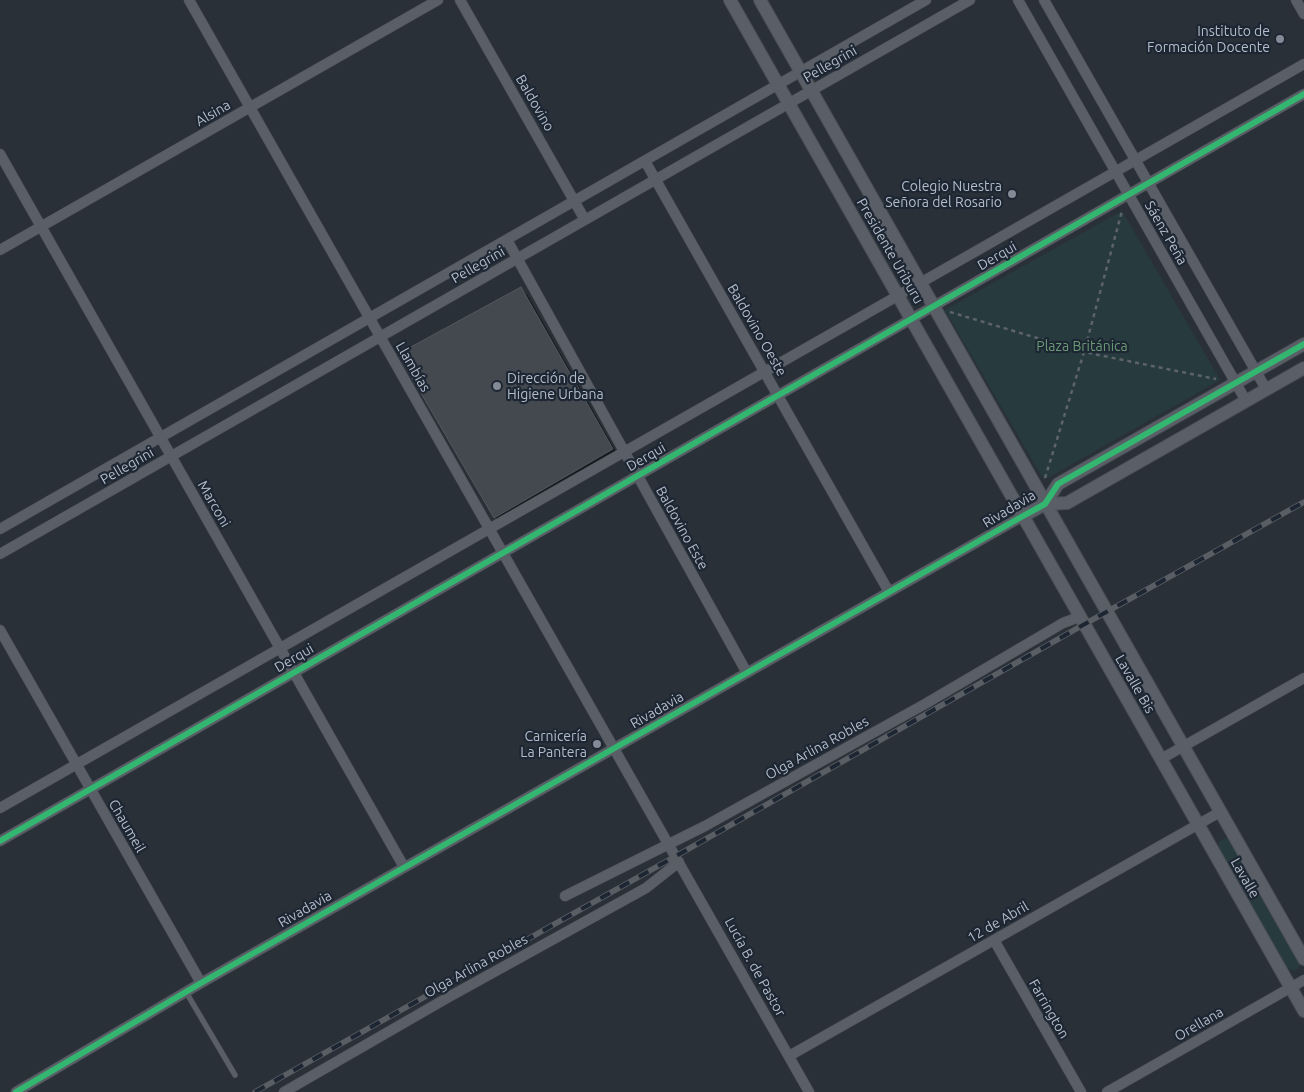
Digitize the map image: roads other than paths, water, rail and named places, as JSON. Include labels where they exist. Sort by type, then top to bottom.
[{"type":"street","name":"Llambías","points":[[189,0],[669,845]]},
{"type":"street","name":"Alsina","points":[[0,250],[438,0]]},
{"type":"street","name":"Baldovino","points":[[460,0],[586,220]]},
{"type":"street","name":"Presidente Uriburu","points":[[730,0],[1081,621]]},
{"type":"street","name":"Presidente Uriburu","points":[[760,0],[920,283],[939,308],[1106,612]]},
{"type":"street","name":"Pellegrini","points":[[0,529],[926,0]]},
{"type":"street","name":"Pellegrini","points":[[0,554],[970,0]]},
{"type":"street","name":"Sáenz Peña","points":[[1018,0],[1246,401]]},
{"type":"street","name":"Sáenz Peña","points":[[1044,0],[1266,389]]},
{"type":"street","points":[[1296,0],[1304,14]]},
{"type":"street","name":"Derqui","points":[[0,808],[1304,64]]},
{"type":"street","name":"Derqui","points":[[0,841],[911,319],[939,308],[1149,183],[1304,94]]},
{"type":"street","name":"Marconi","points":[[0,154],[404,868]]},
{"type":"street","name":"Baldovino Oeste","points":[[645,161],[890,592]]},
{"type":"street","name":"Baldovino Este","points":[[507,240],[747,673]]},
{"type":"street","name":"Rivadavia","points":[[1045,504],[1058,484],[1304,344]]},
{"type":"street","name":"Rivadavia","points":[[16,1092],[201,982],[1023,516],[1045,504],[1067,503],[1304,368]]},
{"type":"street","name":"Lavalle Bis","points":[[1106,612],[1183,746]]},
{"type":"street","name":"Lavalle Bis","points":[[1081,621],[1161,759]]},
{"type":"street","name":"Olga Arlina Robles","points":[[565,896],[669,845],[917,709],[1064,623],[1081,621]]},
{"type":"street","name":"Chaumeil","points":[[0,630],[201,982]]},
{"type":"street","points":[[1161,759],[1304,678]]},
{"type":"street","name":"Lavalle","points":[[1183,746],[1304,959]]},
{"type":"street","name":"Lavalle","points":[[1161,759],[1304,1012]]},
{"type":"street","name":"12 de Abril","points":[[789,1056],[1220,812]]},
{"type":"street","name":"Lucía B. de Pastor","points":[[669,845],[809,1092]]},
{"type":"street","name":"Olga Arlina Robles","points":[[284,1092],[456,993],[646,888],[678,859]]},
{"type":"street","name":"Farrington","points":[[994,940],[1081,1092]]},
{"type":"street","name":"Orellana","points":[[1107,1092],[1304,980]]},
{"type":"lane","points":[[186,991],[235,1075]]},
{"type":"railway","points":[[255,1092],[1304,502]]},
{"type":"place","name":"Instituto de Formación Docente","points":[[1280,39]]},
{"type":"place","name":"Colegio Nuestra Señora del Rosario","points":[[1012,194]]},
{"type":"place","name":"Dirección de Higiene Urbana","points":[[497,386]]},
{"type":"place","name":"Carnicería La Pantera","points":[[597,744]]},
{"type":"park label","name":"Plaza Británica","points":[[1082,346]]}]
